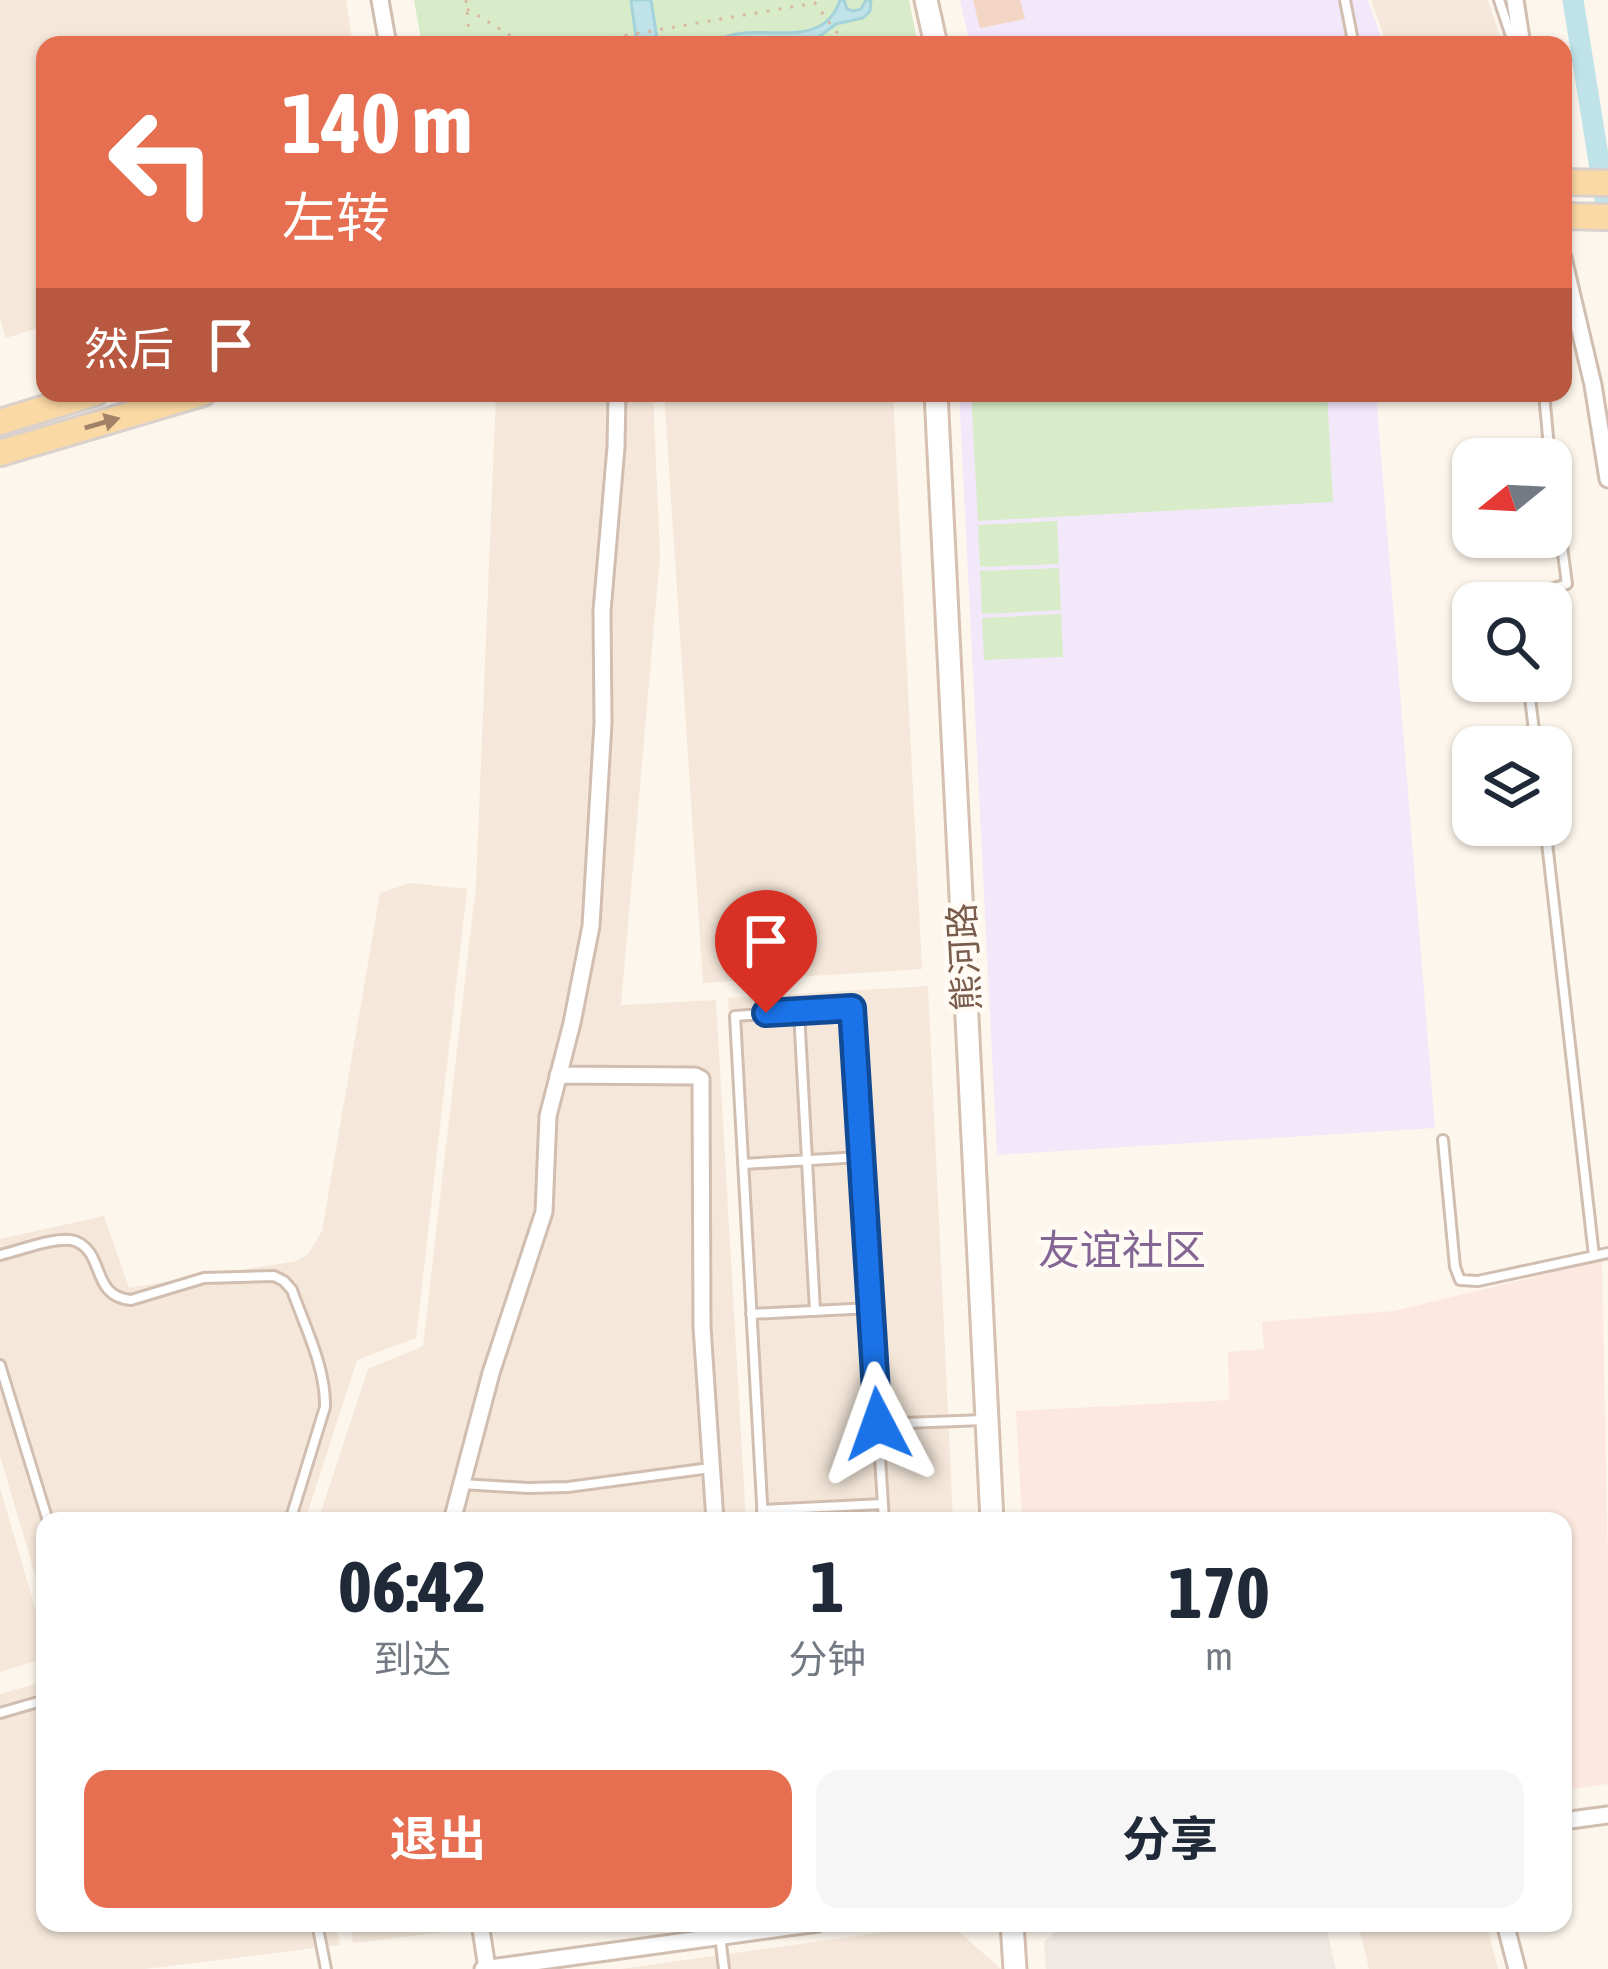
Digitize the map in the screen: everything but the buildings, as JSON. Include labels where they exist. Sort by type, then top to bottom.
[{"type":"main road","points":[[1572,182],[1608,183]]},
{"type":"main road","points":[[1572,216],[1608,217]]},
{"type":"main road","points":[[0,422],[66,402]]},
{"type":"main road","points":[[0,453],[173,402]]},
{"type":"street","points":[[380,0],[386,36]]},
{"type":"street","points":[[926,0],[934,36]]},
{"type":"street","points":[[1515,0],[1517,36]]},
{"type":"street","points":[[1572,297],[1608,479]]},
{"type":"street","points":[[454,1512],[491,1373],[544,1212],[548,1116],[591,926],[603,723],[602,611],[616,402]]},
{"type":"street","name":"熊河路","points":[[936,402],[992,1512]]},
{"type":"street","points":[[558,1075],[701,1079],[702,1327],[715,1512]]},
{"type":"street","points":[[1572,1820],[1608,1815]]},
{"type":"street","points":[[481,1932],[485,1969],[734,1932]]},
{"type":"street","points":[[1013,1932],[1015,1969]]},
{"type":"street","points":[[1507,1932],[1517,1969]]},
{"type":"lane","points":[[1345,0],[1352,36]]},
{"type":"lane","points":[[1499,0],[1514,36]]},
{"type":"lane","points":[[1545,402],[1549,438]]},
{"type":"lane","points":[[1547,846],[1594,1256]]},
{"type":"lane","points":[[763,1512],[735,1016],[852,1008],[883,1512]]},
{"type":"lane","points":[[799,1011],[815,1311]]},
{"type":"lane","points":[[1443,1140],[1460,1280],[1478,1281],[1608,1252]]},
{"type":"lane","points":[[743,1164],[861,1157]]},
{"type":"lane","points":[[0,1255],[56,1241],[76,1241],[89,1252],[103,1284],[119,1299],[131,1300],[204,1278],[274,1276],[284,1281],[292,1290],[325,1396],[293,1512]]},
{"type":"lane","points":[[751,1314],[871,1308]]},
{"type":"lane","points":[[0,1365],[44,1512]]},
{"type":"lane","points":[[878,1424],[987,1420]]},
{"type":"lane","points":[[462,1484],[568,1487],[711,1468]]},
{"type":"lane","points":[[787,1512],[883,1504]]},
{"type":"lane","points":[[826,1507],[826,1512]]},
{"type":"lane","points":[[0,1713],[36,1703]]},
{"type":"lane","points":[[319,1932],[326,1969]]},
{"type":"lane","points":[[720,1936],[724,1969]]},
{"type":"path","points":[[466,0],[469,36]]},
{"type":"path","points":[[622,36],[816,2],[840,36]]},
{"type":"path","points":[[466,10],[511,36]]},
{"type":"shaded area","points":[[0,0],[346,0],[352,36],[36,36],[36,329],[6,338],[0,319]]},
{"type":"shaded area","points":[[960,0],[1368,0],[1381,36],[968,36]]},
{"type":"shaded area","points":[[1371,0],[1488,0],[1500,36],[1384,36]]},
{"type":"shaded area","points":[[496,402],[653,402],[660,556],[621,1005],[716,1000],[745,1512],[321,1512],[368,1369],[423,1346],[476,885]]},
{"type":"shaded area","points":[[665,402],[893,402],[922,969],[703,983]]},
{"type":"shaded area","points":[[959,402],[1377,402],[1435,1128],[997,1155]]},
{"type":"shaded area","points":[[410,883],[467,889],[416,1338],[357,1360],[308,1512],[36,1512],[36,1578],[0,1456],[0,1239],[104,1216],[129,1288],[297,1261],[308,1254],[322,1231],[380,893]]},
{"type":"shaded area","points":[[928,986],[953,1512],[757,1512],[728,998]]},
{"type":"shaded area","points":[[1602,1260],[1608,1784],[1572,1789],[1572,1512],[1022,1512],[1016,1411],[1229,1400],[1228,1352],[1264,1349],[1262,1322],[1394,1311]]},
{"type":"shaded area","points":[[0,1488],[36,1611],[36,1661],[0,1672]]},
{"type":"shaded area","points":[[36,1684],[36,1932],[338,1932],[340,1945],[145,1969],[0,1969],[0,1694]]},
{"type":"shaded area","points":[[351,1932],[444,1932],[353,1943]]},
{"type":"shaded area","points":[[885,1932],[959,1932],[1001,1969],[621,1969]]},
{"type":"shaded area","points":[[1055,1932],[1327,1932],[1336,1969],[1046,1969],[1044,1942]]},
{"type":"shaded area","points":[[1360,1932],[1488,1932],[1498,1969],[1369,1969]]},
{"type":"green space","points":[[414,0],[909,0],[916,36],[420,36]]},
{"type":"green space","points":[[971,402],[1327,402],[1333,502],[978,521]]},
{"type":"green space","points":[[1057,521],[1059,564],[980,567],[978,525]]},
{"type":"green space","points":[[1059,568],[1061,610],[982,614],[980,571]]},
{"type":"green space","points":[[1061,614],[1063,657],[984,660],[982,618]]},
{"type":"water","points":[[631,0],[651,0],[657,36],[636,36]]},
{"type":"water","points":[[840,0],[853,11],[871,0],[863,18],[836,24],[820,36],[730,36],[800,32],[833,14]]},
{"type":"waterway","points":[[1573,0],[1608,218]]},
{"type":"district","name":"友谊社区","points":[[1122,1250]]},
{"type":"route","points":[[766,1013],[852,1008],[878,1424]]}]
